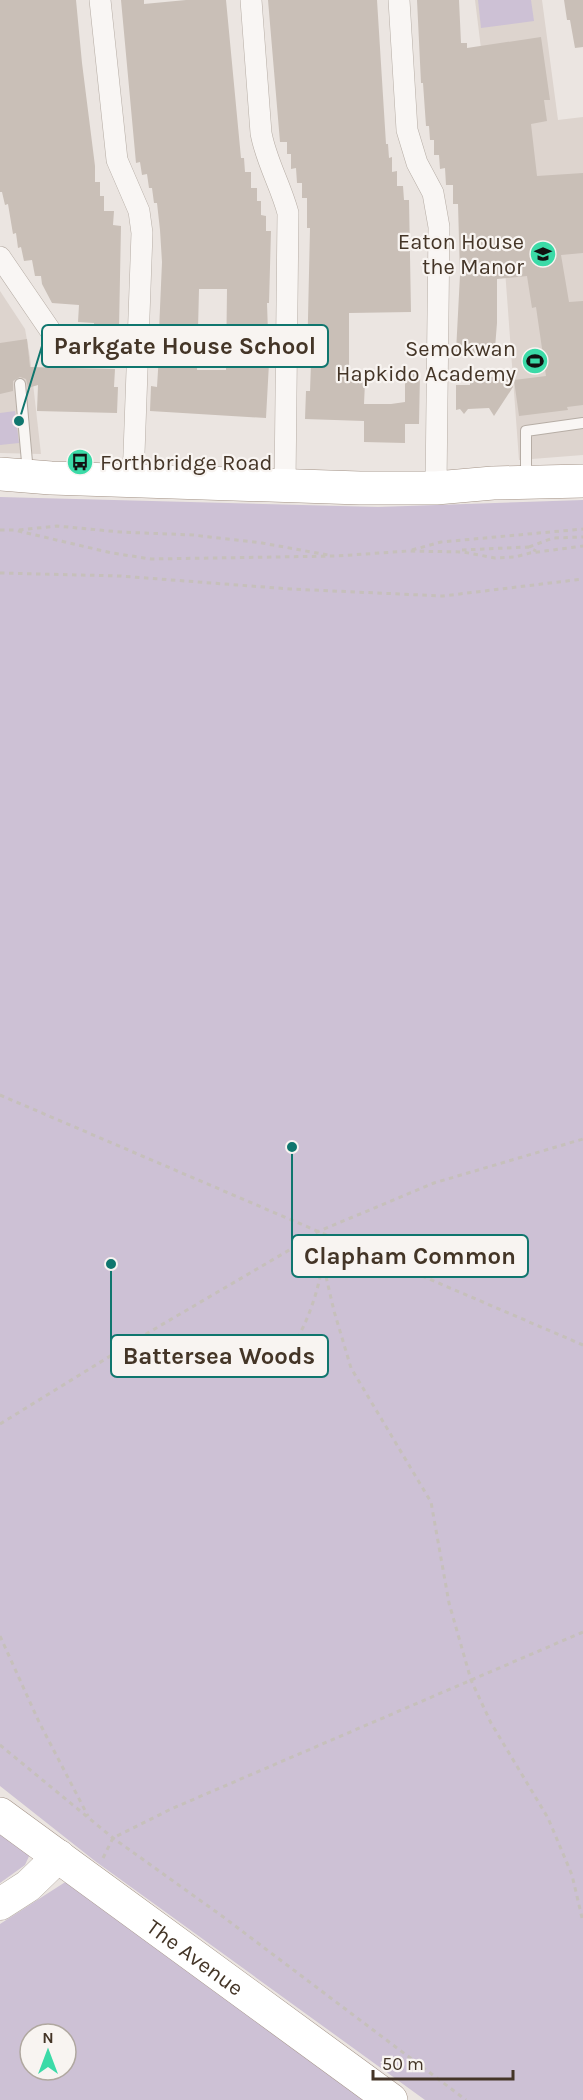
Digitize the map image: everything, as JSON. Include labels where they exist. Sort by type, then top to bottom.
[{"type":"highway","points":[[14,475],[360,488],[436,488],[493,483],[583,481]]},
{"type":"highway","name":"The Avenue","points":[[0,1814],[391,2100]]},
{"type":"street","points":[[100,0],[117,160],[141,222],[133,481]]},
{"type":"street","points":[[251,0],[261,133],[264,150],[288,213],[285,486]]},
{"type":"street","points":[[399,0],[407,130],[417,163],[433,193],[439,226],[436,488]]},
{"type":"street","points":[[0,257],[52,333],[58,338],[82,342],[139,343]]},
{"type":"street","points":[[0,1904],[28,1886],[59,1856]]},
{"type":"lane","points":[[14,475],[20,384]]},
{"type":"lane","points":[[526,483],[526,431],[583,423]]},
{"type":"path","points":[[0,530],[57,526],[120,532],[193,535],[262,543],[337,556]]},
{"type":"path","points":[[408,551],[441,542],[583,529]]},
{"type":"path","points":[[14,530],[112,553],[151,559],[337,556],[408,551],[463,552],[495,558],[583,546]]},
{"type":"path","points":[[452,552],[477,548],[528,547],[553,538],[583,537]]},
{"type":"path","points":[[528,547],[539,552]]},
{"type":"path","points":[[0,573],[120,576],[290,589],[443,596],[583,579]]},
{"type":"path","points":[[0,1095],[583,1345]]},
{"type":"path","points":[[0,1424],[317,1232],[434,1183],[583,1139]]},
{"type":"path","points":[[293,1346],[302,1330],[324,1268],[326,1236]]},
{"type":"path","points":[[324,1268],[351,1368],[431,1502],[449,1603],[471,1680],[491,1723],[548,1818],[572,1875],[583,1922]]},
{"type":"path","points":[[98,1867],[113,1838],[171,1809],[583,1632]]},
{"type":"path","points":[[0,1636],[39,1722],[88,1817]]},
{"type":"path","points":[[0,1744],[113,1838],[222,1916],[466,2100]]},
{"type":"shaded area","name":"Eaton House the Manor","points":[[475,0],[542,0],[558,120],[583,117],[583,455],[519,460],[500,202]]},
{"type":"shaded area","points":[[478,0],[531,0],[534,21],[481,28]]},
{"type":"shaded area","points":[[0,291],[25,329],[41,454],[0,453]]},
{"type":"shaded area","points":[[15,411],[19,443],[0,445],[0,413]]},
{"type":"shaded area","points":[[0,497],[378,507],[583,500],[583,2100],[425,2100],[95,1861],[0,1786]]},
{"type":"shaded area","points":[[0,1825],[30,1854],[25,1865],[0,1883]]},
{"type":"shaded area","points":[[70,1879],[376,2100],[0,2100],[0,1924]]},
{"type":"building","points":[[0,0],[76,0],[95,182],[100,182],[100,196],[104,196],[104,211],[114,211],[113,225],[121,226],[119,328],[94,328],[94,323],[78,322],[79,305],[52,303],[42,284],[41,276],[35,276],[32,260],[24,261],[21,247],[18,248],[8,204],[5,205],[2,192],[0,192]]},
{"type":"building","points":[[121,0],[144,0],[144,4],[186,0],[226,0],[241,158],[244,158],[245,172],[251,172],[251,188],[257,188],[257,201],[261,201],[261,215],[266,216],[266,231],[271,231],[269,303],[267,303],[269,363],[266,418],[150,411],[151,386],[157,387],[162,262],[157,203],[154,203],[147,174],[142,175],[140,162],[136,163]],"holes":[[[199,289],[227,289],[226,370],[197,370]]]},
{"type":"building","points":[[268,0],[377,0],[386,144],[388,144],[389,158],[392,157],[392,172],[397,171],[397,186],[403,186],[404,200],[409,200],[411,312],[349,313],[349,376],[353,376],[353,382],[365,382],[364,404],[391,404],[405,402],[405,373],[420,373],[419,424],[405,424],[405,443],[364,442],[364,421],[305,419],[306,391],[310,391],[311,363],[307,363],[310,228],[307,228],[307,198],[302,198],[302,183],[297,183],[296,168],[291,169],[291,154],[287,154],[287,142],[280,142]]},
{"type":"building","points":[[417,0],[459,0],[461,43],[467,43],[467,48],[541,37],[550,100],[544,100],[547,121],[531,124],[537,176],[583,173],[583,253],[561,255],[569,302],[583,301],[583,405],[567,407],[568,410],[519,416],[514,380],[546,376],[536,307],[532,308],[527,276],[497,279],[495,348],[481,348],[481,353],[456,352],[460,275],[458,204],[453,204],[453,185],[446,185],[445,168],[440,169],[439,155],[434,155],[434,140],[430,140],[429,126],[426,126],[423,83],[421,83]]},
{"type":"building","points":[[564,0],[583,0],[583,47],[575,48]]},
{"type":"building","points":[[27,339],[30,367],[115,369],[114,387],[118,387],[117,413],[37,411],[38,385],[28,388],[26,379],[20,377],[13,381],[13,391],[0,394],[0,343]]},
{"type":"building","points":[[470,377],[497,377],[497,380],[512,378],[513,387],[494,416],[489,408],[468,409],[464,414],[460,409],[456,410],[456,385],[470,385]]},
{"type":"place","name":"Eaton House the Manor","points":[[543,254]]},
{"type":"place","name":"Semokwan Hapkido Academy","points":[[535,361]]},
{"type":"place","name":"Parkgate House School","points":[[19,421]]},
{"type":"place","name":"Forthbridge Road","points":[[80,462]]},
{"type":"place","name":"Clapham Common","points":[[292,1147]]},
{"type":"place","name":"Battersea Woods","points":[[111,1264]]}]
